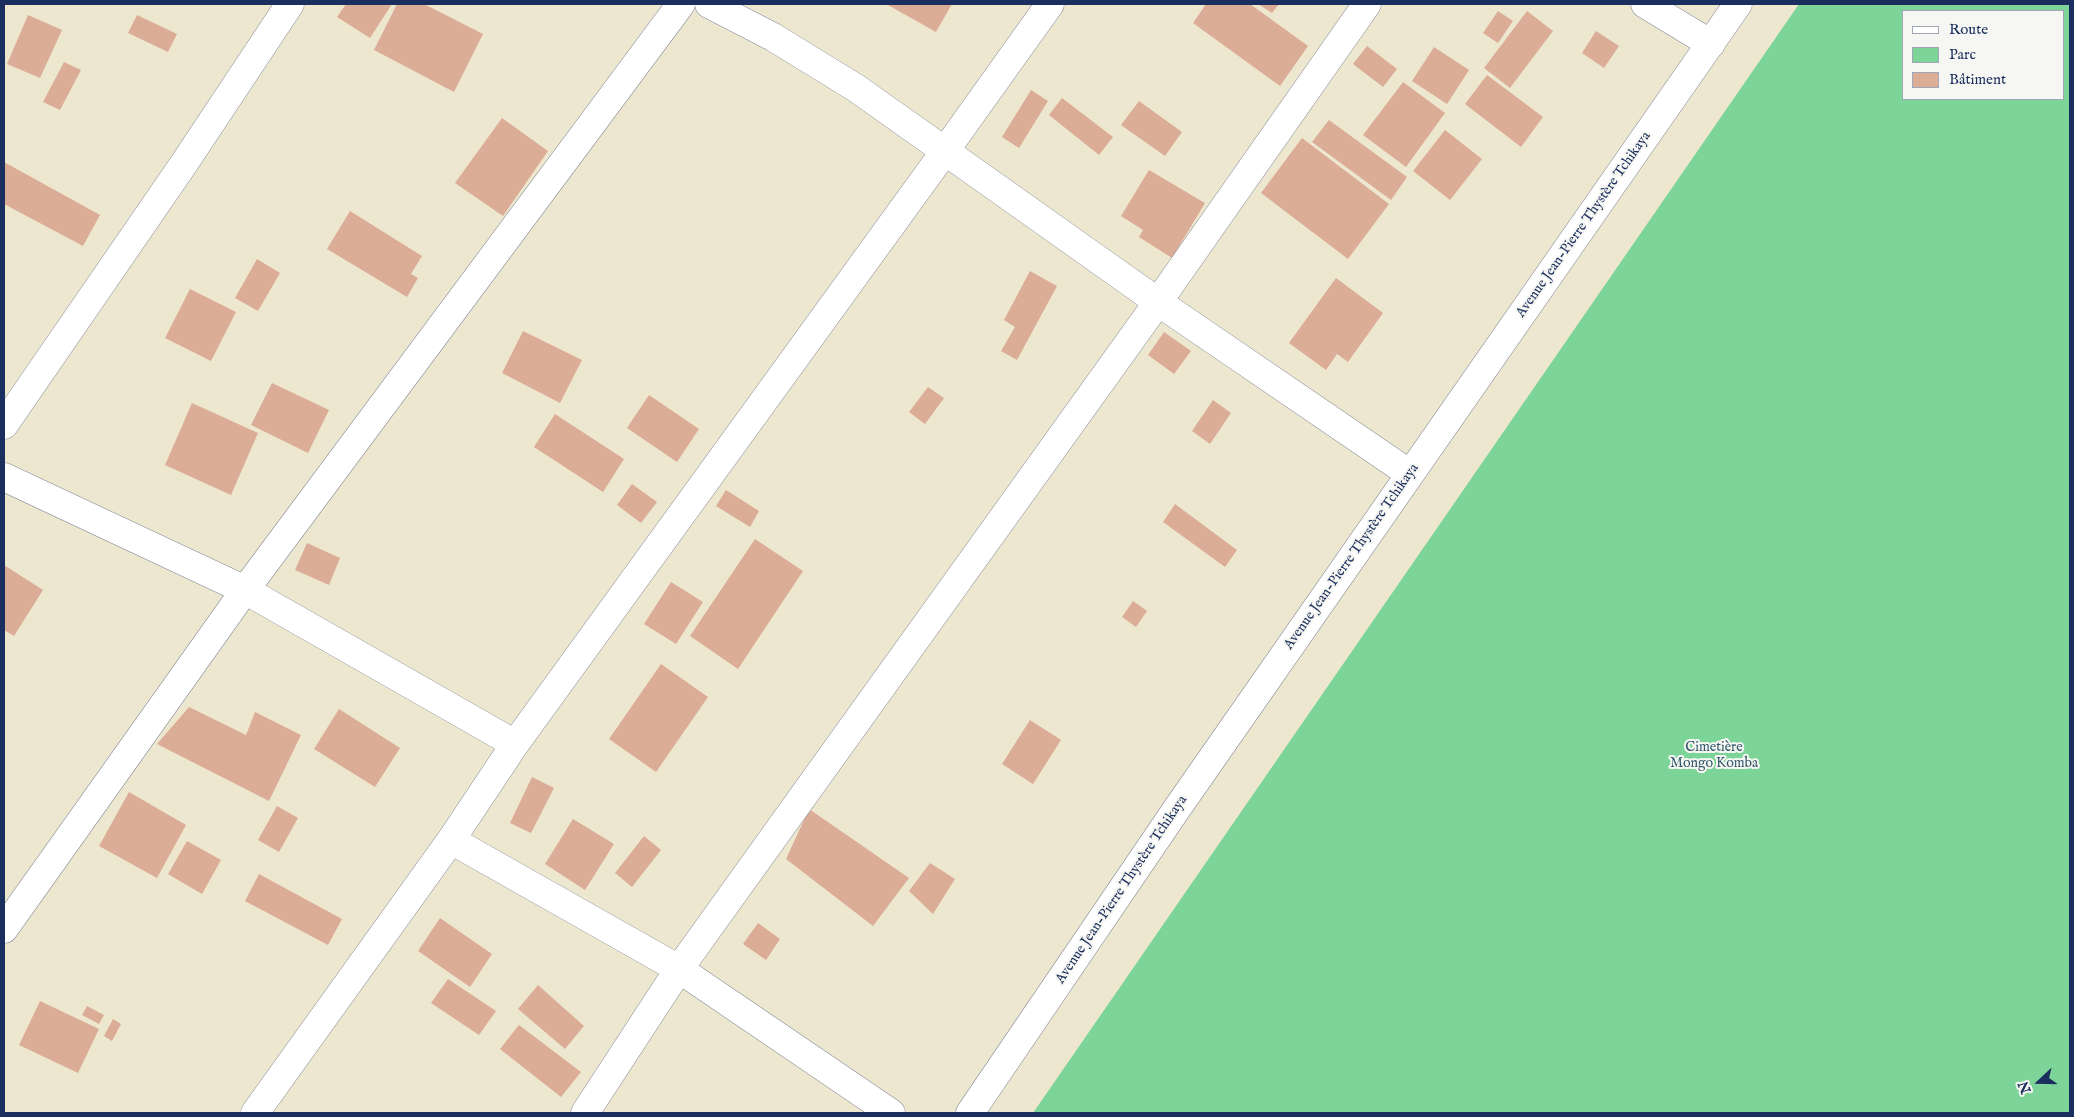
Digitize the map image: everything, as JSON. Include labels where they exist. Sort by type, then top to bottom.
[{"type":"street","points":[[4,425],[183,165],[290,4]]},
{"type":"street","points":[[4,929],[245,590],[681,4]]},
{"type":"street","points":[[709,4],[773,37],[856,88],[1158,302],[1410,474]]},
{"type":"street","points":[[254,1113],[451,840],[515,744],[1050,4]]},
{"type":"street","points":[[585,1113],[679,969],[1158,302],[1368,4]]},
{"type":"street","points":[[1645,4],[1711,44]]},
{"type":"street","name":"Avenue Jean-Pierre Thystère Tchikaya","points":[[970,1113],[1176,810],[1738,4]]},
{"type":"street","points":[[4,477],[245,590],[515,744]]},
{"type":"street","points":[[451,840],[679,969],[892,1113]]},
{"type":"green space","name":"Cimetière Mongo Komba","points":[[1799,4],[2070,4],[2070,1113],[1033,1113]]},
{"type":"building","points":[[346,4],[392,4],[370,38],[337,17]]},
{"type":"building","points":[[397,4],[424,4],[483,34],[454,92],[374,50]]},
{"type":"building","points":[[886,4],[952,4],[936,32]]},
{"type":"building","points":[[1206,4],[1250,4],[1308,46],[1280,86],[1193,23]]},
{"type":"building","points":[[1258,4],[1279,4],[1272,13]]},
{"type":"building","points":[[1498,11],[1513,21],[1498,43],[1483,33]]},
{"type":"building","points":[[1527,11],[1553,31],[1510,88],[1484,68]]},
{"type":"building","points":[[28,15],[62,30],[40,78],[7,64]]},
{"type":"building","points":[[137,15],[177,34],[168,52],[128,33]]},
{"type":"building","points":[[1596,31],[1619,46],[1604,68],[1582,53]]},
{"type":"building","points":[[1367,46],[1397,69],[1383,87],[1353,64]]},
{"type":"building","points":[[1434,47],[1469,70],[1447,104],[1412,81]]},
{"type":"building","points":[[64,62],[81,70],[60,110],[43,102]]},
{"type":"building","points":[[1487,75],[1543,117],[1521,147],[1465,104]]},
{"type":"building","points":[[1403,82],[1445,113],[1406,167],[1363,135]]},
{"type":"building","points":[[1031,90],[1048,101],[1019,148],[1002,137]]},
{"type":"building","points":[[1062,98],[1113,137],[1099,155],[1049,115]]},
{"type":"building","points":[[1139,101],[1182,132],[1165,156],[1121,125]]},
{"type":"building","points":[[502,118],[548,151],[503,216],[455,183]]},
{"type":"building","points":[[1329,120],[1407,177],[1391,200],[1312,142]]},
{"type":"building","points":[[1445,130],[1482,159],[1450,200],[1413,171]]},
{"type":"building","points":[[1302,138],[1389,204],[1348,259],[1261,193]]},
{"type":"building","points":[[4,162],[100,215],[83,246],[4,204]]},
{"type":"building","points":[[1149,170],[1205,203],[1172,258],[1139,237],[1143,230],[1121,216]]},
{"type":"building","points":[[350,211],[422,256],[411,274],[418,278],[407,297],[327,249]]},
{"type":"building","points":[[257,259],[280,273],[258,311],[235,298]]},
{"type":"building","points":[[1030,271],[1057,286],[1017,360],[1001,351],[1015,327],[1004,320]]},
{"type":"building","points":[[1336,278],[1383,313],[1348,362],[1337,354],[1326,370],[1289,343]]},
{"type":"building","points":[[190,289],[236,312],[211,361],[165,338]]},
{"type":"building","points":[[523,331],[582,360],[560,403],[502,373]]},
{"type":"building","points":[[1164,332],[1191,351],[1174,374],[1148,355]]},
{"type":"building","points":[[272,383],[329,410],[308,453],[251,425]]},
{"type":"building","points":[[928,387],[944,398],[925,424],[909,412]]},
{"type":"building","points":[[649,395],[699,429],[677,462],[627,428]]},
{"type":"building","points":[[1213,400],[1231,413],[1210,444],[1192,431]]},
{"type":"building","points":[[192,403],[258,433],[231,495],[165,465]]},
{"type":"building","points":[[555,414],[624,459],[603,492],[534,447]]},
{"type":"building","points":[[632,484],[657,502],[641,523],[617,505]]},
{"type":"building","points":[[726,490],[759,511],[750,527],[716,506]]},
{"type":"building","points":[[1175,504],[1237,550],[1225,567],[1163,522]]},
{"type":"building","points":[[755,539],[803,571],[738,669],[690,636]]},
{"type":"building","points":[[307,543],[340,558],[329,585],[295,570]]},
{"type":"building","points":[[4,565],[43,590],[14,636],[4,630]]},
{"type":"building","points":[[671,582],[703,602],[676,644],[644,624]]},
{"type":"building","points":[[1133,601],[1147,611],[1136,627],[1122,617]]},
{"type":"building","points":[[661,664],[708,697],[656,772],[609,739]]},
{"type":"building","points":[[189,707],[246,735],[255,712],[301,735],[269,801],[157,744]]},
{"type":"building","points":[[339,709],[400,748],[375,787],[314,749]]},
{"type":"building","points":[[1030,720],[1061,740],[1033,784],[1002,764]]},
{"type":"building","points":[[532,777],[554,788],[531,833],[510,823]]},
{"type":"building","points":[[129,792],[186,825],[157,878],[99,846]]},
{"type":"building","points":[[277,806],[298,818],[279,852],[258,840]]},
{"type":"building","points":[[809,809],[909,878],[873,926],[786,859]]},
{"type":"building","points":[[573,819],[614,844],[585,890],[545,864]]},
{"type":"building","points":[[644,836],[661,850],[632,887],[615,873]]},
{"type":"building","points":[[187,841],[221,860],[202,894],[168,874]]},
{"type":"building","points":[[930,863],[955,879],[933,914],[909,891]]},
{"type":"building","points":[[259,874],[342,919],[328,945],[245,901]]},
{"type":"building","points":[[440,918],[492,954],[470,987],[418,951]]},
{"type":"building","points":[[758,923],[780,939],[766,960],[743,944]]},
{"type":"building","points":[[448,979],[496,1011],[479,1035],[431,1003]]},
{"type":"building","points":[[538,985],[584,1026],[565,1049],[518,1009]]},
{"type":"building","points":[[40,1001],[99,1029],[78,1073],[19,1045]]},
{"type":"building","points":[[87,1006],[104,1015],[99,1024],[82,1015]]},
{"type":"building","points":[[113,1019],[121,1024],[112,1041],[104,1036]]},
{"type":"building","points":[[519,1025],[581,1072],[561,1097],[500,1049]]}]
